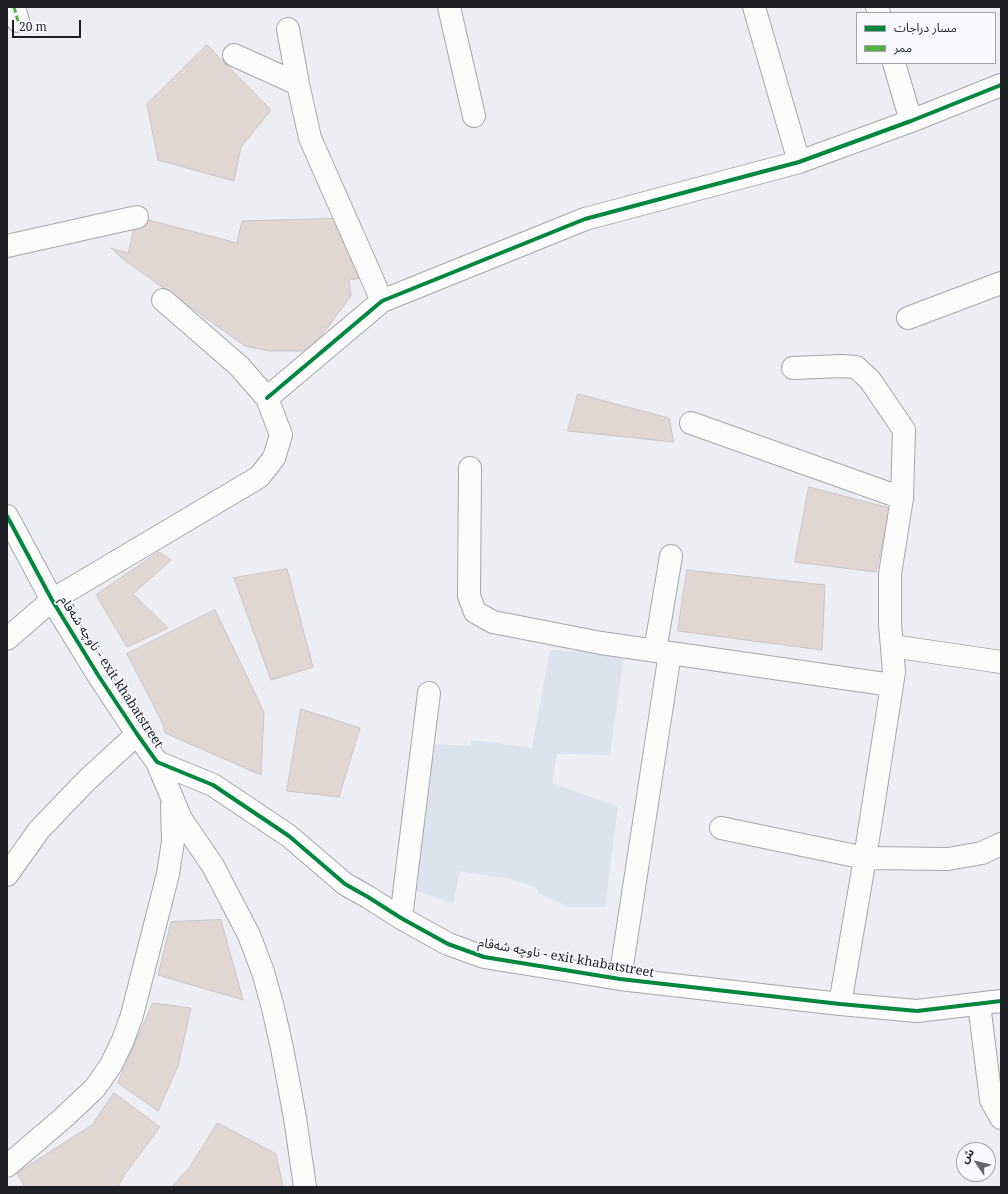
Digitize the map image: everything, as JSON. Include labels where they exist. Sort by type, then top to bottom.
[{"type":"street","points":[[449,7],[474,116]]},
{"type":"street","points":[[754,7],[799,162]]},
{"type":"street","points":[[288,29],[310,138],[382,301]]},
{"type":"street","points":[[234,55],[298,84]]},
{"type":"street","points":[[894,64],[911,121]]},
{"type":"street","points":[[267,398],[382,301],[585,219],[799,162],[911,121],[1001,85]]},
{"type":"street","points":[[7,246],[137,217]]},
{"type":"street","points":[[908,318],[1001,283]]},
{"type":"street","points":[[7,639],[52,600],[259,477],[274,458],[281,435],[267,398],[239,366],[163,300]]},
{"type":"street","points":[[793,368],[842,366],[856,367],[870,380],[904,430],[902,498],[890,574],[890,624],[894,672],[865,858],[840,1004]]},
{"type":"street","points":[[691,423],[902,498]]},
{"type":"street","points":[[470,468],[470,596],[475,612],[493,622],[601,643],[892,685]]},
{"type":"street","name":"ناوچە شەقام - exit khabatstreet","points":[[7,516],[52,600],[98,675],[137,734],[158,762],[213,785],[289,836],[345,884],[448,944],[484,957],[620,980],[840,1004],[917,1011],[1001,1001]]},
{"type":"street","points":[[620,980],[662,652],[671,556]]},
{"type":"street","points":[[892,646],[1001,662]]},
{"type":"street","points":[[401,918],[429,693]]},
{"type":"street","points":[[7,874],[40,830],[86,781],[137,734]]},
{"type":"street","points":[[158,762],[181,819],[213,866],[249,935],[263,972],[282,1048],[295,1118],[305,1187]]},
{"type":"street","points":[[7,1166],[62,1119],[95,1088],[111,1065],[123,1040],[132,1015],[168,874],[173,841],[171,796]]},
{"type":"street","points":[[721,828],[865,858],[948,859],[982,853],[1001,844]]},
{"type":"street","points":[[979,1004],[991,1100],[1001,1118]]},
{"type":"shaded area","points":[[550,650],[624,654],[610,755],[557,754],[552,783],[618,807],[605,907],[569,907],[539,893],[537,888],[515,880],[460,871],[453,904],[411,889],[432,744],[470,746],[472,740],[532,748]]},
{"type":"building","points":[[207,45],[271,110],[241,147],[234,181],[158,160],[147,104]]},
{"type":"building","points":[[137,217],[237,243],[242,221],[346,218],[361,278],[349,280],[351,296],[310,351],[269,351],[245,346],[123,259],[111,248],[128,253]]},
{"type":"building","points":[[578,394],[669,418],[674,442],[568,431]]},
{"type":"building","points":[[809,487],[890,508],[876,572],[795,562]]},
{"type":"building","points":[[159,552],[171,560],[133,594],[168,628],[127,647],[96,595]]},
{"type":"building","points":[[287,569],[313,667],[271,680],[234,578]]},
{"type":"building","points":[[687,570],[825,585],[822,650],[678,631]]},
{"type":"building","points":[[215,610],[264,712],[261,775],[165,733],[163,724],[127,654]]},
{"type":"building","points":[[301,709],[360,728],[339,797],[287,791]]},
{"type":"building","points":[[221,920],[243,1000],[158,975],[171,922]]},
{"type":"building","points":[[153,1003],[191,1008],[178,1066],[158,1111],[118,1083]]},
{"type":"building","points":[[114,1093],[160,1127],[125,1174],[118,1187],[25,1187],[17,1173],[92,1125]]},
{"type":"building","points":[[218,1123],[276,1154],[283,1187],[172,1187],[189,1168]]},
{"type":"marked path","points":[[14,7],[18,21]]},
{"type":"cycle path","points":[[267,398],[382,301],[585,219],[799,162],[911,121],[1001,85]]},
{"type":"cycle path","points":[[7,516],[52,600],[98,675],[157,762],[213,785],[289,836],[345,884],[448,944],[484,957],[620,979],[840,1004],[917,1011],[1001,1001]]}]
